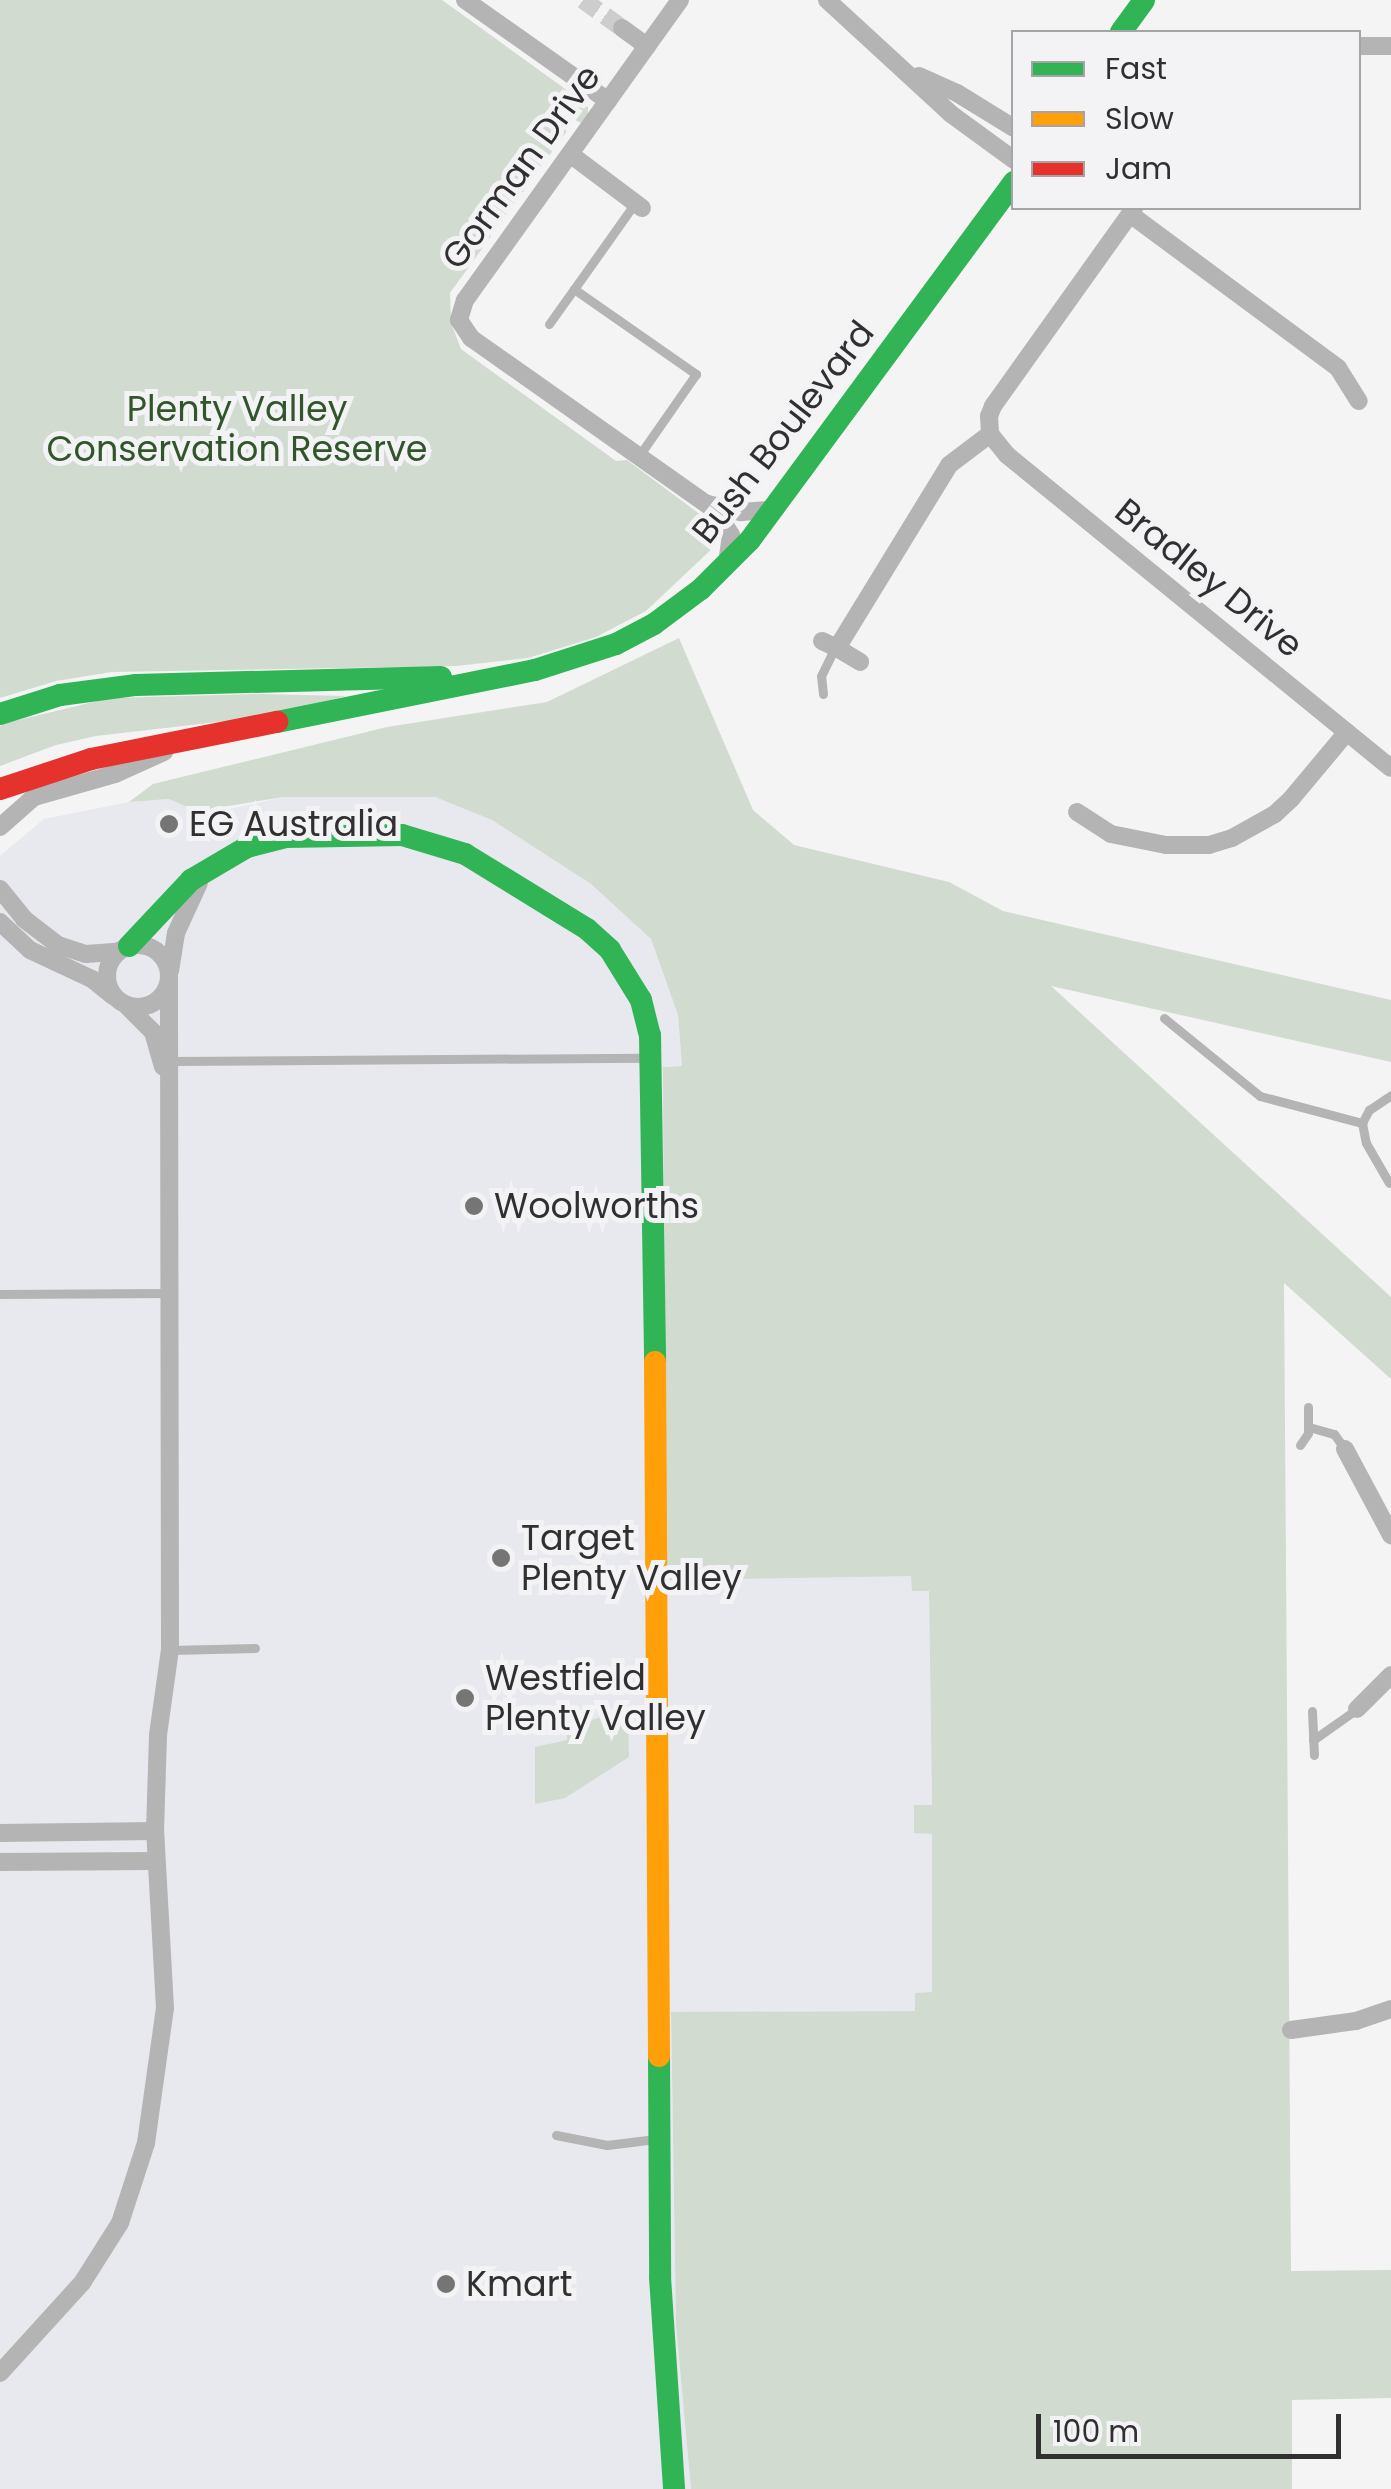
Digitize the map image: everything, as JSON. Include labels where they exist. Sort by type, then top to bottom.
[{"type":"street","points":[[465,0],[608,101]]},
{"type":"street","name":"Gorman Drive","points":[[680,0],[465,300],[460,325],[471,338],[704,502]]},
{"type":"street","points":[[828,0],[951,114],[1011,158]]},
{"type":"street","points":[[1122,30],[1144,0]]},
{"type":"street","points":[[622,28],[647,46]]},
{"type":"street","points":[[1361,46],[1391,46]]},
{"type":"street","points":[[910,72],[957,93],[1011,126]]},
{"type":"street","points":[[570,154],[638,205]]},
{"type":"street","name":"Bush Boulevard","points":[[0,789],[61,766],[571,660],[616,644],[678,608],[725,567],[773,510],[1011,186]]},
{"type":"street","points":[[860,662],[832,645],[949,465],[990,434],[989,416],[994,406],[1132,211],[1338,368],[1360,401]]},
{"type":"street","name":"Bradley Drive","points":[[990,434],[1007,455],[1391,768]]},
{"type":"street","points":[[704,502],[736,511],[773,510]]},
{"type":"street","points":[[704,502],[728,527],[732,552],[725,567]]},
{"type":"street","name":"Bush Boulevard","points":[[0,714],[60,695],[136,685],[498,676]]},
{"type":"street","points":[[1077,812],[1112,834],[1166,845],[1208,844],[1232,838],[1292,800],[1347,732]]},
{"type":"street","points":[[0,827],[34,797],[114,774],[188,742]]},
{"type":"street","points":[[122,1003],[106,976],[123,949],[180,889],[224,859],[260,842],[286,837],[390,834],[450,847],[520,886],[610,950],[641,1000],[652,1058],[660,2277],[674,2489]]},
{"type":"street","points":[[0,2373],[93,2268],[120,2223],[140,2170],[166,1988],[155,1831],[157,1747],[170,1650],[166,1092],[169,979],[176,933],[188,899],[224,859]]},
{"type":"street","points":[[0,889],[24,918],[58,945],[86,954],[154,949],[166,964],[169,979],[162,995],[150,1005],[122,1003]]},
{"type":"street","points":[[0,922],[30,950],[92,979],[156,1037],[166,1092]]},
{"type":"street","points":[[1345,1448],[1391,1535]]},
{"type":"street","points":[[1357,1709],[1391,1675]]},
{"type":"street","points":[[0,1832],[155,1831]]},
{"type":"street","points":[[0,1862],[156,1862]]},
{"type":"street","points":[[1291,2030],[1390,2015]]},
{"type":"lane","points":[[548,324],[638,205]]},
{"type":"lane","points":[[574,290],[696,374],[638,457]]},
{"type":"lane","points":[[823,694],[821,676],[832,645]]},
{"type":"lane","points":[[1164,1018],[1260,1096],[1362,1123]]},
{"type":"lane","points":[[169,1061],[652,1058]]},
{"type":"lane","points":[[1389,1183],[1366,1143],[1362,1123],[1369,1110],[1391,1095]]},
{"type":"lane","points":[[0,1294],[168,1293]]},
{"type":"lane","points":[[1300,1444],[1309,1426],[1308,1407]]},
{"type":"lane","points":[[1309,1426],[1334,1434],[1345,1448]]},
{"type":"lane","points":[[170,1650],[256,1648]]},
{"type":"lane","points":[[1313,1740],[1357,1709]]},
{"type":"lane","points":[[1312,1711],[1314,1755]]},
{"type":"lane","points":[[556,2135],[607,2145],[659,2139]]},
{"type":"shaded area","name":"Westfield Plenty Valley","points":[[375,793],[435,797],[492,820],[591,884],[651,939],[678,1015],[682,1066],[664,1067],[912,1576],[929,1591],[932,1805],[915,1805],[932,1834],[932,1992],[915,2011],[671,2013],[676,2325],[691,2489],[0,2489],[0,856],[44,819],[129,802],[169,799],[211,813],[284,797]]},
{"type":"green space","name":"Plenty Valley Conservation Reserve","points":[[0,0],[442,0],[568,91],[574,85],[588,97],[588,114],[581,123],[575,120],[450,293],[451,323],[461,349],[616,461],[627,460],[713,524],[718,531],[716,545],[646,611],[596,637],[528,658],[456,666],[112,672],[56,681],[0,698]]},
{"type":"green space","points":[[679,638],[753,810],[794,845],[949,882],[1003,911],[1391,1000],[1391,1062],[1051,986],[1391,1297],[1391,1379],[1284,1283],[1291,2271],[1391,2270],[1391,2398],[1292,2400],[1292,2489],[691,2489],[676,2325],[671,2012],[915,2011],[915,1993],[932,1992],[932,1834],[914,1833],[914,1805],[932,1805],[929,1591],[912,1591],[911,1576],[666,1580],[663,1067],[682,1066],[678,1015],[651,939],[591,884],[492,820],[435,797],[284,797],[197,811],[169,799],[129,802],[153,784],[387,727],[547,702]]},
{"type":"green space","points":[[346,696],[270,716],[96,736],[56,745],[0,766],[0,726],[10,722],[110,698]]},
{"type":"green space","points":[[628,1708],[629,1757],[565,1798],[535,1804],[535,1747],[567,1740],[568,1728]]},
{"type":"tunnel","points":[[583,0],[622,28]]},
{"type":"traffic: fast","points":[[1122,30],[1144,0]]},
{"type":"traffic: fast","points":[[277,722],[535,670],[616,644],[654,624],[701,589],[750,540],[1011,186]]},
{"type":"traffic: fast","points":[[0,714],[60,695],[136,685],[441,677]]},
{"type":"traffic: fast","points":[[129,946],[191,880],[247,847],[286,837],[402,835],[465,854],[587,929],[610,950],[641,1000],[650,1035],[655,1362]]},
{"type":"traffic: fast","points":[[659,2056],[660,2277],[674,2489]]},
{"type":"traffic: slow","points":[[655,1362],[659,2056]]},
{"type":"traffic: jam","points":[[0,789],[91,759],[277,722]]},
{"type":"place","name":"EG Australia","points":[[169,824]]},
{"type":"place","name":"Woolworths","points":[[474,1206]]},
{"type":"place","name":"Target Plenty Valley","points":[[501,1558]]},
{"type":"place","name":"Westfield Plenty Valley","points":[[465,1698]]},
{"type":"place","name":"Kmart","points":[[446,2284]]}]
